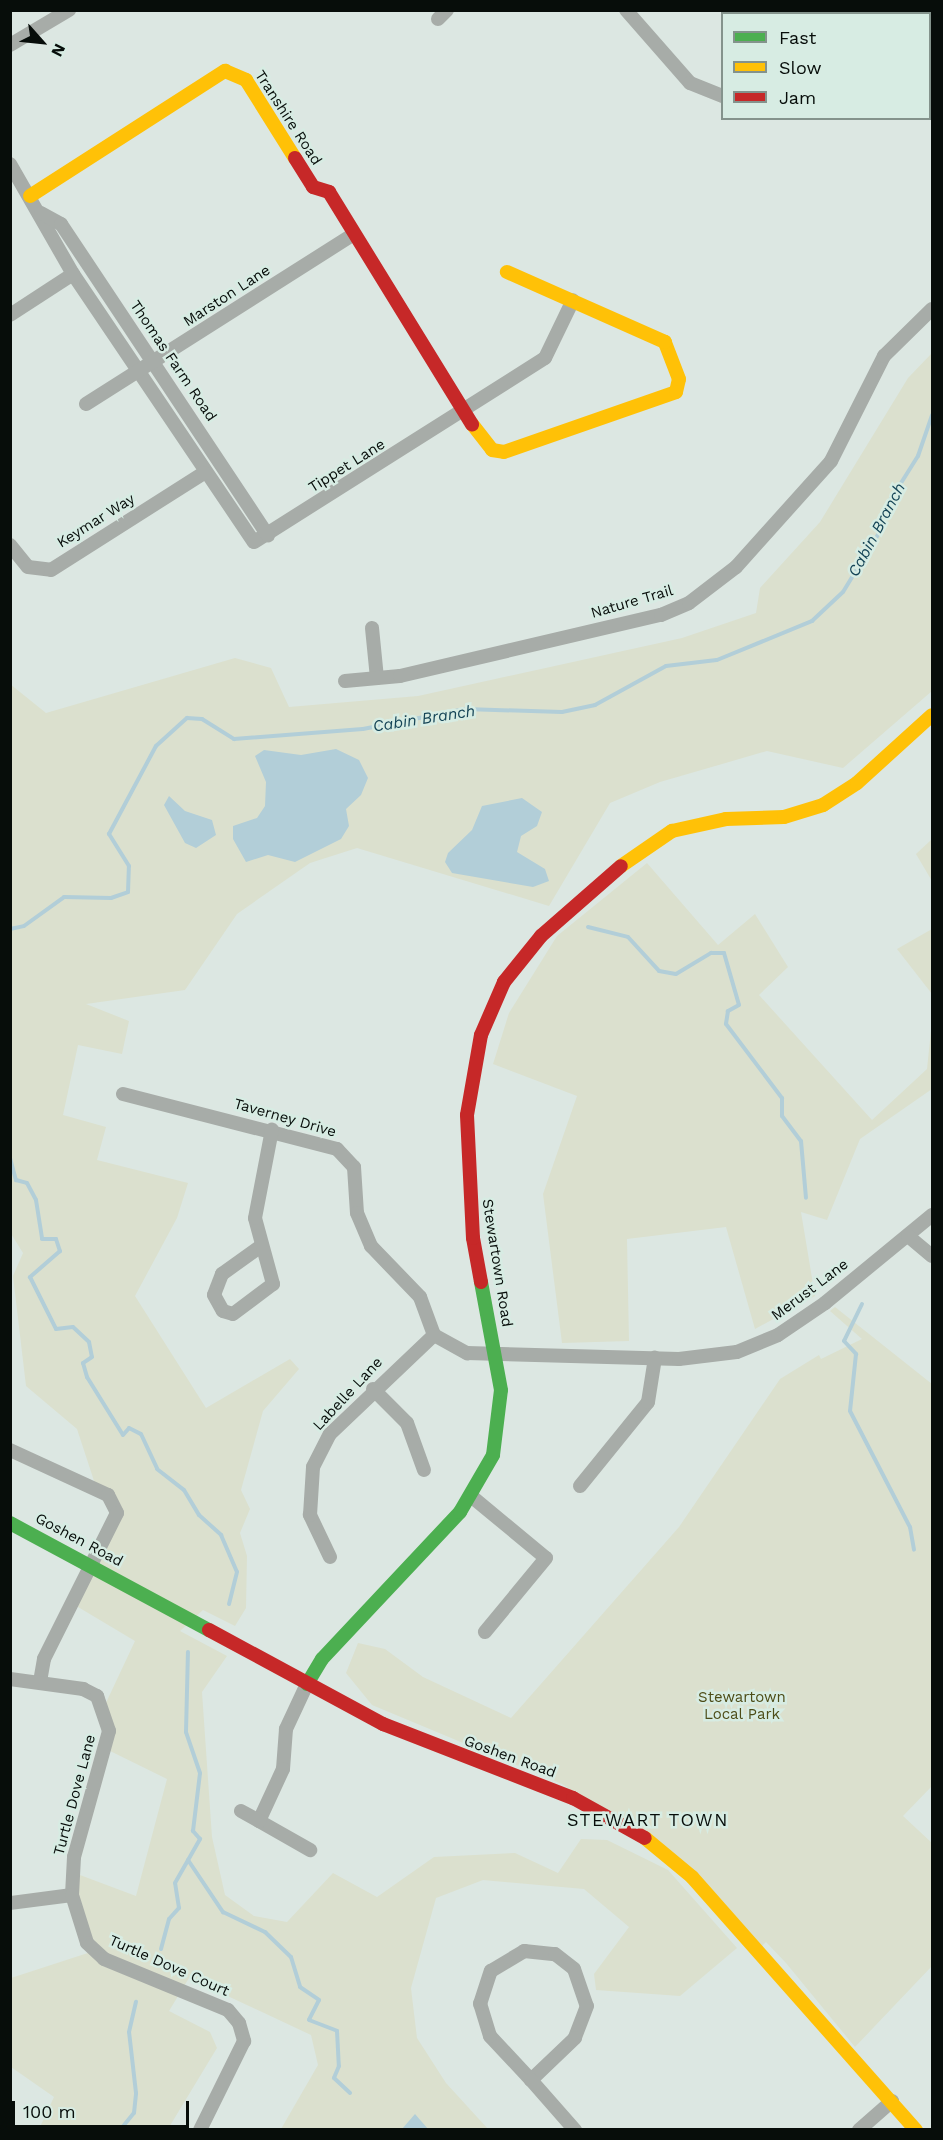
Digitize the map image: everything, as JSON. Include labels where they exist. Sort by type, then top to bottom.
[{"type":"street","points":[[10,45],[69,10]]},
{"type":"street","points":[[626,10],[690,83],[721,95]]},
{"type":"street","name":"Transhire Road","points":[[30,196],[225,71],[236,72],[246,80],[313,187],[328,192],[482,441],[504,452],[676,392],[679,379],[664,342],[507,272]]},
{"type":"street","name":"Thomas Farm Road","points":[[10,164],[41,213],[73,274],[136,373],[248,539]]},
{"type":"street","name":"Thomas Farm Road","points":[[41,213],[61,224],[155,361],[268,536]]},
{"type":"street","name":"Marston Lane","points":[[86,404],[354,234]]},
{"type":"street","points":[[10,315],[73,274]]},
{"type":"street","points":[[463,412],[545,358],[573,300]]},
{"type":"street","name":"Nature Trail","points":[[345,681],[377,678],[661,615],[697,598],[736,567],[831,461],[884,356],[933,309]]},
{"type":"street","name":"Tippet Lane","points":[[248,539],[268,536],[463,412]]},
{"type":"street","name":"Keymar Way","points":[[10,544],[28,567],[51,570],[204,473]]},
{"type":"street","points":[[372,628],[377,678]]},
{"type":"street","name":"Stewartown Road","points":[[308,1684],[322,1659],[471,1496],[493,1455],[500,1422],[495,1353],[473,1238],[467,1115],[481,1035],[504,982],[557,921],[647,843],[700,824],[784,817],[824,805],[857,783],[933,715]]},
{"type":"street","name":"Taverney Drive","points":[[123,1094],[322,1143],[349,1159],[363,1231],[420,1297],[434,1335]]},
{"type":"street","points":[[261,1246],[222,1274],[214,1295],[223,1311],[233,1314],[269,1290],[272,1275],[261,1246],[255,1218],[272,1130]]},
{"type":"street","name":"Merust Lane","points":[[495,1353],[707,1358],[778,1335],[933,1215]]},
{"type":"street","points":[[908,1236],[933,1256]]},
{"type":"street","points":[[434,1335],[460,1351],[495,1353]]},
{"type":"street","name":"Labelle Lane","points":[[330,1557],[310,1515],[313,1467],[330,1434],[373,1389],[434,1335]]},
{"type":"street","points":[[580,1486],[648,1402],[655,1358]]},
{"type":"street","points":[[373,1389],[407,1424],[424,1470]]},
{"type":"street","points":[[10,1450],[102,1492],[114,1503],[113,1527],[44,1659],[40,1682]]},
{"type":"street","points":[[471,1496],[546,1558],[485,1632]]},
{"type":"street","name":"Goshen Road","points":[[10,1523],[94,1566],[308,1684],[423,1741],[573,1798],[643,1836],[692,1877],[892,2101],[915,2130]]},
{"type":"street","name":"Turtle Dove Lane","points":[[10,1679],[40,1682],[90,1693],[108,1718],[109,1731],[74,1857],[72,1896]]},
{"type":"street","points":[[259,1821],[283,1769],[286,1729],[308,1684]]},
{"type":"street","points":[[241,1811],[310,1850]]},
{"type":"street","points":[[10,1903],[72,1896]]},
{"type":"street","name":"Turtle Dove Court","points":[[72,1896],[87,1943],[104,1959],[228,2010],[239,2023],[244,2041],[200,2130]]},
{"type":"street","points":[[531,2080],[575,2037],[587,2006],[574,1969],[555,1954],[524,1951],[491,1971],[480,2004],[490,2036],[575,2130]]},
{"type":"street","points":[[859,2130],[892,2101]]},
{"type":"green space","points":[[932,353],[932,691],[843,768],[767,751],[660,782],[610,803],[549,906],[357,848],[310,863],[237,914],[185,990],[86,1004],[129,1021],[122,1054],[78,1045],[63,1115],[106,1127],[97,1160],[188,1183],[177,1218],[135,1296],[206,1408],[290,1359],[299,1369],[263,1411],[241,1490],[250,1509],[240,1533],[247,1556],[246,1608],[235,1626],[203,1610],[180,1631],[227,1656],[202,1692],[212,1837],[225,1895],[254,1916],[287,1922],[333,1873],[377,1897],[434,1857],[515,1853],[558,1873],[581,1839],[607,1840],[668,1870],[737,1948],[680,1996],[596,1990],[594,1974],[629,1927],[584,1889],[483,1880],[436,1898],[411,1988],[417,2038],[446,2083],[488,2129],[281,2129],[318,2065],[311,2035],[189,1978],[169,2011],[210,2032],[217,2048],[168,2129],[39,2129],[54,2097],[11,2067],[11,1978],[94,1951],[72,1872],[136,1896],[167,1779],[104,1748],[104,1707],[135,1641],[73,1604],[117,1513],[97,1490],[77,1429],[26,1386],[13,1276],[23,1253],[10,1232],[10,684],[46,713],[235,658],[271,668],[289,707],[418,696],[682,638],[756,613],[760,588],[820,522],[908,378]]},
{"type":"green space","points":[[932,839],[932,881],[916,854]]},
{"type":"green space","points":[[647,863],[718,945],[755,914],[788,967],[759,995],[872,1120],[927,1069],[932,1021],[932,1089],[860,1139],[827,1220],[801,1212],[815,1296],[755,1329],[726,1227],[627,1239],[629,1341],[562,1343],[543,1194],[577,1096],[493,1064],[509,1013],[557,936]]},
{"type":"green space","points":[[932,929],[932,994],[897,949]]},
{"type":"green space","name":"Stewartown Local Park","points":[[835,1307],[932,1384],[932,1786],[903,1816],[932,1843],[932,1966],[855,2047],[766,1942],[760,1948],[672,1856],[562,1784],[372,1705],[346,1673],[358,1643],[385,1649],[423,1677],[511,1718],[679,1527],[780,1379],[819,1355],[821,1359],[862,1339],[830,1311]]},
{"type":"water","points":[[336,749],[359,760],[368,778],[361,795],[346,809],[349,826],[341,839],[295,862],[268,855],[246,862],[233,839],[233,826],[257,818],[265,806],[266,782],[255,756],[264,750],[301,755]]},
{"type":"water","points":[[169,796],[185,811],[212,820],[216,835],[196,848],[185,843],[164,805]]},
{"type":"water","points":[[522,798],[542,812],[537,826],[521,836],[517,852],[545,869],[549,881],[533,887],[452,873],[445,862],[448,853],[472,830],[482,806]]},
{"type":"water","points":[[415,2114],[428,2129],[402,2129]]},
{"type":"waterway","name":"Cabin Branch","points":[[10,929],[24,926],[64,897],[111,898],[128,892],[129,866],[109,834],[156,746],[187,718],[202,719],[234,739],[363,729],[465,709],[562,712],[595,705],[666,666],[717,660],[812,621],[843,592],[879,533],[891,499],[918,456],[932,415]]},
{"type":"waterway","points":[[588,927],[628,937],[659,971],[676,974],[711,953],[724,953],[739,1005],[728,1011],[726,1024],[782,1098],[782,1116],[801,1141],[806,1198]]},
{"type":"waterway","points":[[10,1158],[16,1180],[27,1183],[36,1200],[42,1239],[56,1239],[60,1251],[30,1277],[56,1329],[73,1327],[89,1342],[92,1357],[83,1363],[87,1377],[123,1435],[129,1428],[141,1434],[157,1469],[184,1490],[199,1515],[221,1535],[237,1572],[229,1604]]},
{"type":"waterway","points":[[862,1304],[844,1341],[856,1354],[850,1411],[910,1527],[914,1550]]},
{"type":"waterway","points":[[161,1949],[169,1919],[179,1908],[175,1883],[200,1839],[193,1831],[200,1773],[186,1732],[188,1652]]},
{"type":"waterway","points":[[188,1860],[223,1912],[265,1932],[291,1957],[300,1987],[319,2000],[309,2020],[337,2031],[339,2066],[334,2078],[350,2093]]},
{"type":"waterway","points":[[120,2130],[134,2113],[136,2093],[129,2032],[136,2002]]},
{"type":"traffic: fast","points":[[307,1684],[322,1659],[460,1512],[493,1455],[501,1390],[481,1282]]},
{"type":"traffic: fast","points":[[10,1523],[209,1630]]},
{"type":"traffic: slow","points":[[30,196],[225,71],[246,80],[295,158]]},
{"type":"traffic: slow","points":[[472,424],[492,450],[504,452],[676,392],[679,379],[665,342],[507,272]]},
{"type":"traffic: slow","points":[[621,866],[672,831],[726,819],[784,817],[823,805],[857,783],[932,715]]},
{"type":"traffic: slow","points":[[645,1838],[692,1877],[916,2130]]},
{"type":"traffic: jam","points":[[295,158],[313,187],[329,192],[472,424]]},
{"type":"traffic: jam","points":[[481,1282],[473,1238],[467,1115],[481,1035],[504,982],[541,936],[621,866]]},
{"type":"traffic: jam","points":[[209,1630],[383,1724],[573,1798],[645,1838]]},
{"type":"district","name":"STEWART TOWN","points":[[648,1820]]}]
